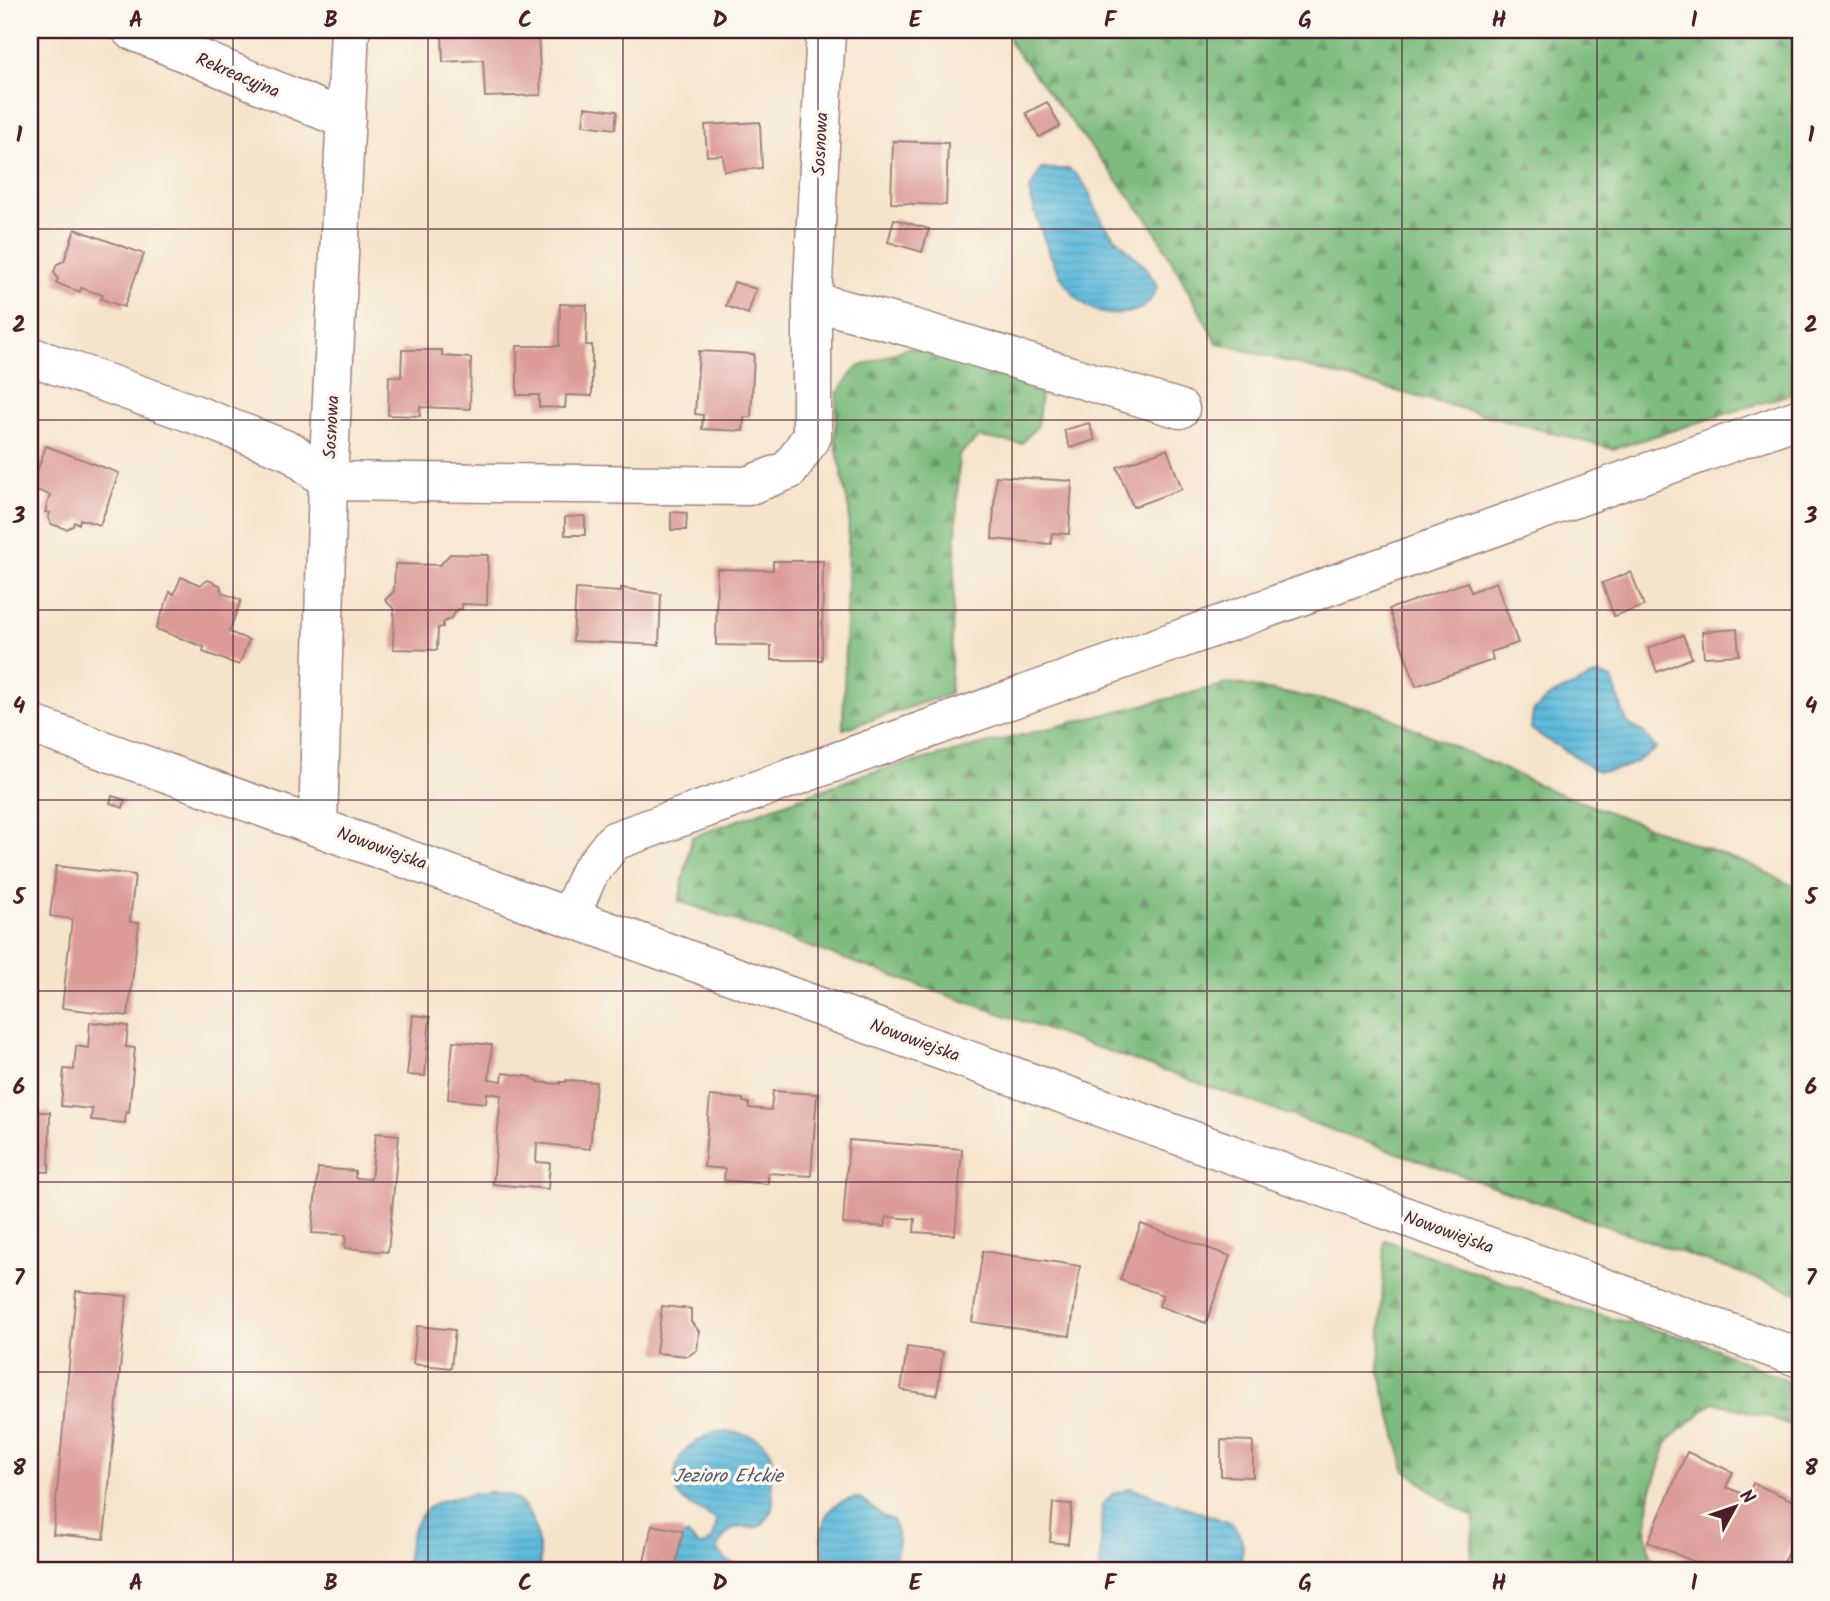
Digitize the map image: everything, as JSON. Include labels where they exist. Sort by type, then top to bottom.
[{"type":"street","name":"Rekreacyjna","points":[[131,30],[346,120]]},
{"type":"street","name":"Sosnowa","points":[[318,825],[328,481],[350,30]]},
{"type":"street","name":"Sosnowa","points":[[328,481],[747,486],[789,470],[812,436],[812,301],[826,30]]},
{"type":"street","points":[[812,301],[913,328],[1180,409]]},
{"type":"street","points":[[30,356],[292,452],[328,481]]},
{"type":"street","points":[[570,916],[590,873],[614,841],[1800,418]]},
{"type":"street","name":"Nowowiejska","points":[[30,724],[1800,1358]]},
{"type":"green space","points":[[1008,30],[1800,30],[1800,391],[1613,449],[1217,343],[1152,225],[1010,43]]},
{"type":"green space","points":[[910,347],[1041,390],[1038,425],[1021,444],[979,437],[959,455],[950,694],[843,729],[849,510],[835,440],[837,394],[856,368]]},
{"type":"green space","points":[[1231,683],[1371,709],[1555,792],[1753,866],[1800,889],[1800,1294],[679,901],[692,837],[865,774]]},
{"type":"green space","points":[[1385,1240],[1584,1311],[1700,1342],[1800,1387],[1800,1429],[1713,1402],[1668,1441],[1649,1499],[1646,1537],[1651,1557],[1670,1571],[1470,1571],[1474,1518],[1445,1501],[1405,1470],[1379,1371]]},
{"type":"water","points":[[1041,169],[1069,169],[1088,189],[1104,224],[1146,269],[1157,287],[1144,306],[1121,314],[1101,313],[1084,304],[1070,290],[1048,250],[1029,191]]},
{"type":"water","points":[[1599,674],[1612,679],[1627,723],[1644,733],[1656,749],[1636,762],[1604,771],[1593,769],[1531,729],[1533,712],[1550,696]]},
{"type":"water","name":"Jezioro Ełckie","points":[[714,1432],[749,1435],[764,1443],[773,1459],[771,1512],[758,1526],[731,1529],[717,1549],[726,1560],[746,1571],[645,1571],[656,1552],[674,1539],[688,1535],[699,1546],[706,1545],[713,1537],[717,1521],[681,1498],[676,1492],[675,1481],[681,1455]]},
{"type":"water","points":[[1132,1488],[1230,1523],[1240,1534],[1243,1545],[1238,1571],[1100,1571],[1102,1505],[1113,1494]]},
{"type":"water","points":[[488,1492],[510,1496],[526,1509],[538,1539],[540,1571],[408,1571],[409,1543],[415,1525],[426,1510],[446,1500]]},
{"type":"water","points":[[858,1498],[893,1520],[899,1541],[893,1571],[828,1571],[822,1547],[823,1524],[834,1506]]},
{"type":"building","points":[[538,30],[541,95],[485,97],[483,60],[443,62],[442,34]]},
{"type":"building","points":[[1047,102],[1060,126],[1039,137],[1026,113]]},
{"type":"building","points":[[585,107],[617,111],[615,129],[583,125]]},
{"type":"building","points":[[760,122],[762,168],[724,171],[723,155],[707,156],[705,125]]},
{"type":"building","points":[[893,141],[948,143],[946,205],[891,203]]},
{"type":"building","points":[[894,219],[929,229],[922,252],[888,242]]},
{"type":"building","points":[[75,229],[144,254],[124,307],[101,299],[103,295],[81,288],[80,292],[56,283],[58,279],[54,272],[57,264],[64,261]]},
{"type":"building","points":[[734,282],[756,289],[748,314],[726,306]]},
{"type":"building","points":[[560,304],[587,305],[586,345],[592,345],[592,396],[566,395],[565,408],[539,407],[539,395],[517,395],[517,346],[559,346]]},
{"type":"building","points":[[402,350],[442,350],[442,356],[471,358],[470,409],[420,407],[420,416],[388,415],[389,376],[401,377]]},
{"type":"building","points":[[699,351],[754,354],[751,417],[744,417],[743,431],[702,429],[703,415],[695,414]]},
{"type":"building","points":[[1089,423],[1095,440],[1070,448],[1064,430]]},
{"type":"building","points":[[46,446],[119,473],[100,525],[80,519],[79,524],[74,522],[73,526],[66,529],[51,524],[48,517],[50,513],[45,512],[50,495],[31,488]]},
{"type":"building","points":[[1167,449],[1182,489],[1133,507],[1117,467]]},
{"type":"building","points":[[996,476],[1072,481],[1069,534],[1052,533],[1051,544],[992,539]]},
{"type":"building","points":[[671,512],[687,513],[686,530],[671,530]]},
{"type":"building","points":[[585,516],[585,535],[565,535],[565,517]]},
{"type":"building","points":[[450,554],[488,555],[487,605],[462,604],[462,609],[458,609],[443,623],[443,627],[438,628],[437,650],[393,649],[394,609],[385,600],[394,591],[395,564],[440,565]]},
{"type":"building","points":[[773,561],[823,561],[822,660],[771,660],[771,646],[716,645],[717,569],[773,570]]},
{"type":"building","points":[[1631,572],[1644,606],[1614,616],[1602,583]]},
{"type":"building","points":[[181,577],[200,585],[208,580],[220,585],[222,593],[241,600],[229,632],[249,640],[239,665],[203,652],[204,647],[156,629],[170,592],[174,594]]},
{"type":"building","points":[[1467,582],[1471,592],[1496,582],[1518,643],[1491,652],[1493,660],[1416,686],[1389,609]]},
{"type":"building","points":[[621,588],[661,594],[659,645],[573,641],[576,589],[621,592]]},
{"type":"building","points":[[1737,629],[1739,655],[1704,657],[1702,632]]},
{"type":"building","points":[[1683,635],[1692,658],[1657,672],[1648,648]]},
{"type":"building","points":[[112,796],[125,800],[123,808],[110,803]]},
{"type":"building","points":[[56,866],[135,875],[130,922],[139,923],[128,1016],[62,1008],[72,919],[50,916]]},
{"type":"building","points":[[413,1015],[430,1017],[425,1076],[407,1075]]},
{"type":"building","points":[[90,1022],[128,1026],[126,1047],[135,1048],[129,1113],[126,1112],[125,1123],[91,1120],[92,1109],[61,1106],[64,1069],[74,1070],[76,1046],[88,1048]]},
{"type":"building","points":[[453,1041],[492,1045],[489,1079],[502,1081],[503,1073],[532,1077],[538,1082],[596,1082],[590,1149],[537,1143],[536,1162],[550,1163],[548,1189],[493,1184],[501,1095],[487,1093],[486,1103],[448,1099]]},
{"type":"building","points":[[773,1091],[817,1094],[811,1176],[768,1173],[768,1184],[724,1180],[725,1169],[704,1167],[710,1096],[743,1099],[743,1102],[749,1103],[749,1108],[771,1110]]},
{"type":"building","points":[[30,1112],[50,1112],[49,1172],[30,1171]]},
{"type":"building","points":[[376,1133],[399,1135],[388,1252],[345,1248],[346,1235],[312,1233],[318,1168],[355,1171],[355,1178],[371,1179]]},
{"type":"building","points":[[849,1140],[962,1149],[955,1235],[914,1232],[915,1219],[886,1217],[885,1227],[843,1224]]},
{"type":"building","points":[[1141,1224],[1230,1256],[1206,1323],[1159,1306],[1163,1295],[1120,1280]]},
{"type":"building","points":[[983,1251],[1080,1266],[1070,1336],[972,1322]]},
{"type":"building","points":[[76,1291],[127,1296],[104,1539],[53,1534]]},
{"type":"building","points":[[662,1306],[691,1309],[691,1322],[699,1331],[697,1350],[688,1356],[656,1353]]},
{"type":"building","points":[[417,1326],[455,1330],[451,1368],[413,1364]]},
{"type":"building","points":[[907,1347],[943,1352],[937,1395],[901,1390]]},
{"type":"building","points":[[1221,1440],[1253,1441],[1253,1477],[1221,1476]]},
{"type":"building","points":[[1687,1452],[1733,1472],[1726,1487],[1748,1496],[1753,1483],[1800,1504],[1800,1523],[1780,1571],[1716,1571],[1648,1542]]},
{"type":"building","points":[[1053,1503],[1072,1504],[1068,1544],[1050,1542]]},
{"type":"building","points":[[652,1525],[683,1531],[675,1568],[644,1562]]}]
